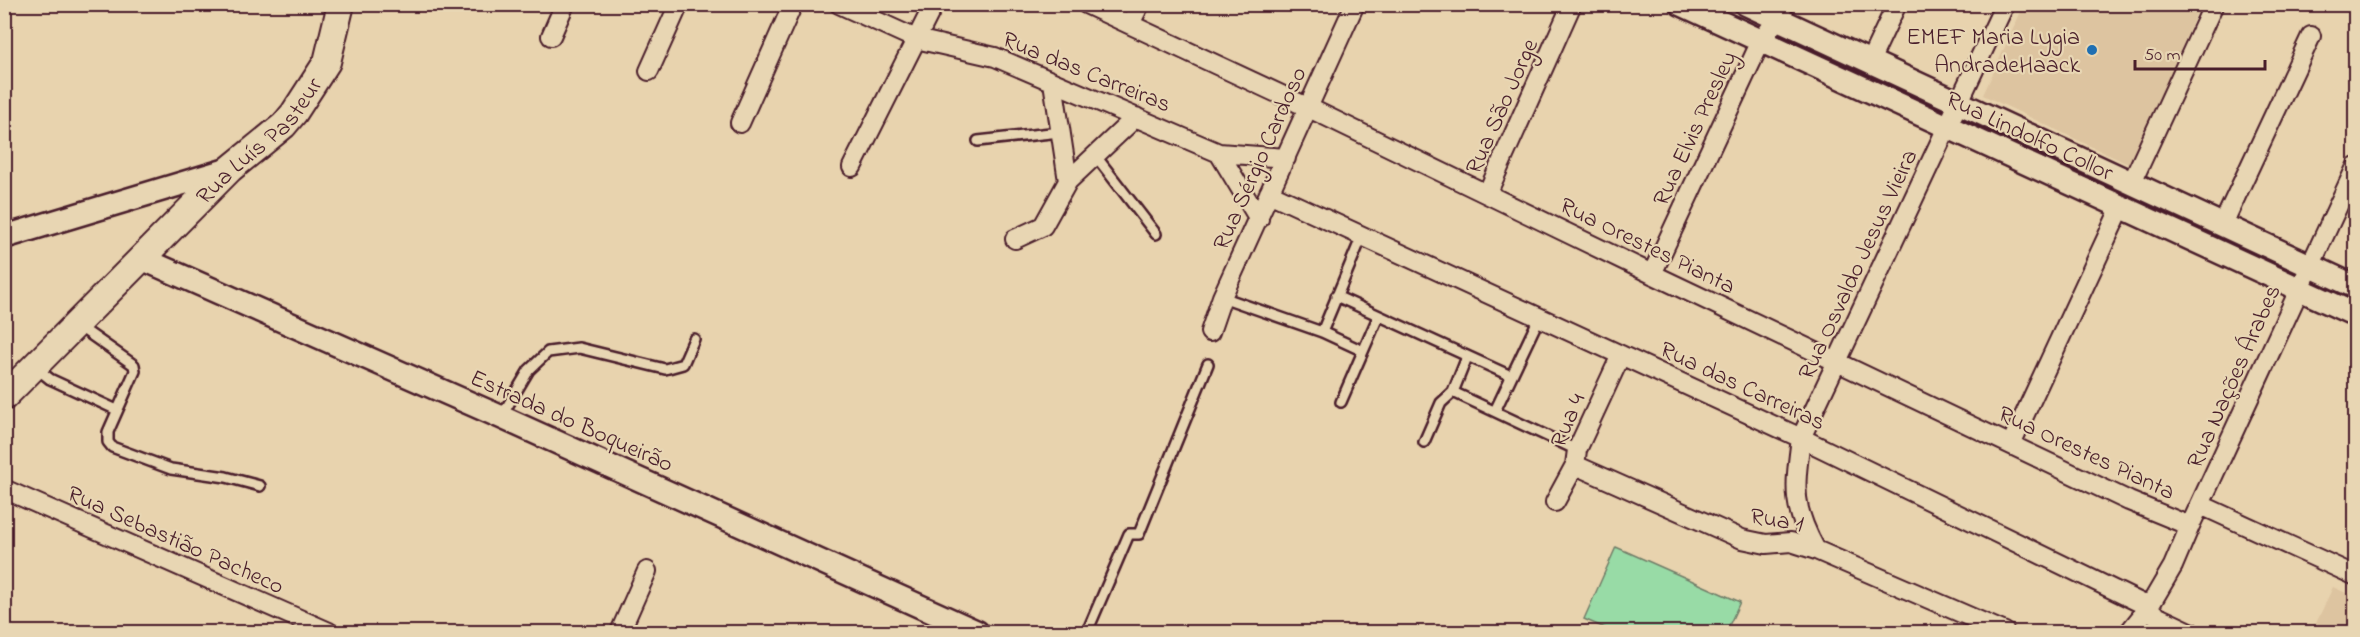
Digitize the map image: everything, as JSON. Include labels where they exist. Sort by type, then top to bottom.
[{"type":"main road","name":"Rua Luís Pasteur","points":[[4,397],[230,169],[284,125],[327,62],[341,4]]},
{"type":"street","points":[[551,36],[565,4]]},
{"type":"street","points":[[649,71],[679,4]]},
{"type":"street","points":[[741,123],[793,4]]},
{"type":"street","name":"Rua das Carreiras","points":[[839,4],[916,39],[995,57],[1220,153],[1286,158]]},
{"type":"street","points":[[852,167],[934,4]]},
{"type":"street","name":"Rua Orestes Pianta","points":[[1086,4],[1307,106],[1652,274],[2129,501],[2190,526]]},
{"type":"street","points":[[1130,24],[1140,4]]},
{"type":"street","name":"Rua Sérgio Cardoso","points":[[1210,332],[1222,297],[1354,4]]},
{"type":"street","name":"Rua São Jorge","points":[[1487,194],[1572,4]]},
{"type":"street","name":"Rua Lindolfo Collor","points":[[1681,4],[2355,315]]},
{"type":"street","name":"Rua Lindolfo Collor","points":[[1746,4],[1781,12],[1870,61],[2355,287]]},
{"type":"street","points":[[1870,61],[1897,4]]},
{"type":"street","name":"Rua Osvaldo Jesus Vieira","points":[[1816,550],[1802,526],[1795,490],[1801,438],[2005,4]]},
{"type":"street","points":[[2132,183],[2214,4]]},
{"type":"street","name":"Rua Elvis Presley","points":[[1652,274],[1761,41],[1781,12]]},
{"type":"street","points":[[2222,226],[2311,36]]},
{"type":"street","points":[[1053,82],[1068,181]]},
{"type":"street","points":[[1015,239],[1043,226],[1068,181],[1137,117]]},
{"type":"street","points":[[1220,153],[1259,219]]},
{"type":"street","name":"Rua Nações Árabes","points":[[2129,633],[2149,607],[2173,567],[2355,167]]},
{"type":"street","points":[[4,237],[230,169]]},
{"type":"street","name":"Rua das Carreiras","points":[[1269,193],[1801,438],[2149,607],[2156,616],[2190,633]]},
{"type":"street","points":[[2011,444],[2121,207]]},
{"type":"street","name":"Estrada do Boqueirão","points":[[143,259],[501,417],[977,633]]},
{"type":"street","name":"Rua 4","points":[[1555,502],[1621,355]]},
{"type":"street","name":"Rua 1","points":[[1576,458],[1742,539],[1766,544],[1791,542],[1816,550],[1995,631]]},
{"type":"street","name":"Rua Sebastião Pacheco","points":[[4,489],[329,633]]},
{"type":"street","name":"Rua Orestes Pianta","points":[[2201,505],[2355,576]]},
{"type":"street","points":[[620,633],[647,571]]},
{"type":"lane","points":[[978,141],[1060,132]]},
{"type":"lane","points":[[1095,155],[1156,234]]},
{"type":"lane","points":[[1322,332],[1362,236]]},
{"type":"lane","points":[[1336,296],[1511,376]]},
{"type":"lane","points":[[1222,297],[1322,332],[1363,351]]},
{"type":"lane","points":[[1341,402],[1378,317]]},
{"type":"lane","points":[[1495,411],[1539,318]]},
{"type":"lane","points":[[78,324],[134,365],[135,371],[108,432],[108,441],[112,447],[171,469],[225,477],[260,486]]},
{"type":"lane","points":[[501,417],[529,370],[548,352],[579,348],[665,369],[683,364],[694,339]]},
{"type":"lane","points":[[1424,442],[1440,403],[1453,392],[1467,357]]},
{"type":"lane","points":[[1087,633],[1129,534],[1139,534],[1208,364]]},
{"type":"lane","points":[[35,367],[50,379],[117,410]]},
{"type":"lane","points":[[1453,392],[1495,411],[1576,458]]},
{"type":"shaded area","name":"EMEF Maria Lygia AndradeHaack","points":[[2024,5],[2200,5],[2130,165],[1983,95]]},
{"type":"shaded area","points":[[2333,587],[2355,597],[2355,632],[2312,632]]},
{"type":"green space","points":[[1616,547],[1740,602],[1726,632],[1614,632],[1584,619]]},
{"type":"place","name":"EMEF Maria Lygia AndradeHaack","points":[[2092,50]]}]
